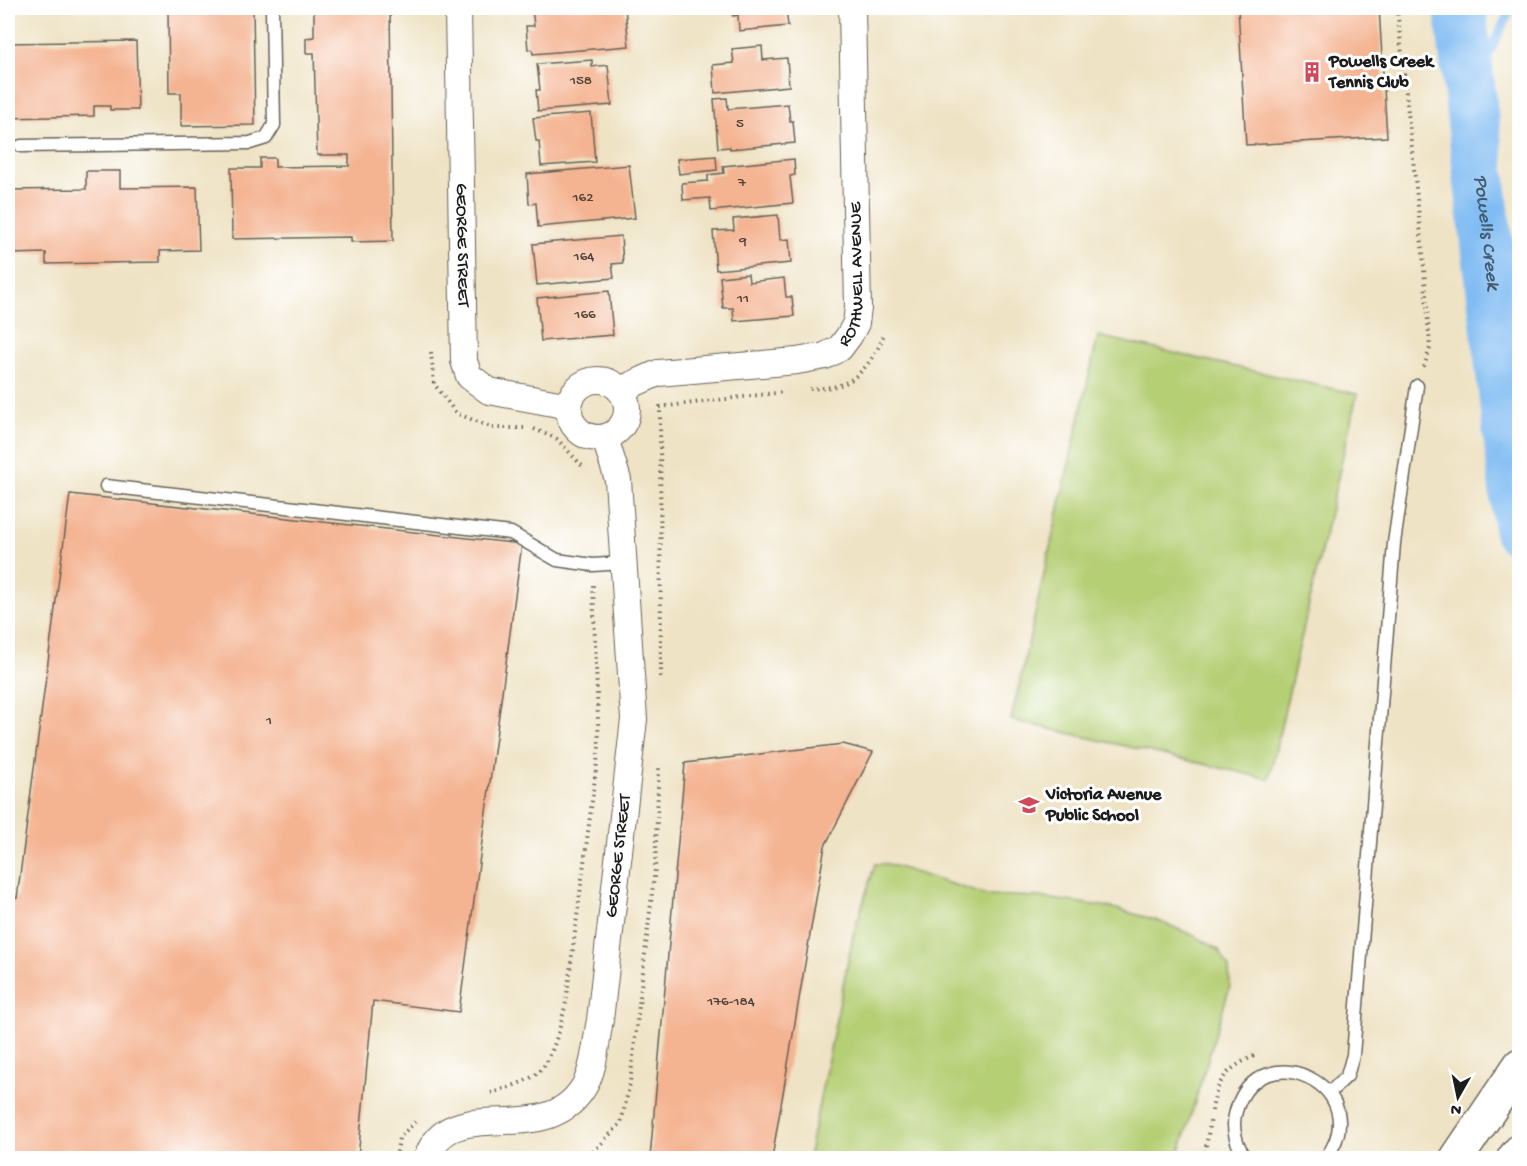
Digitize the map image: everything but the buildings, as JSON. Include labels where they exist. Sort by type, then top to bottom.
[{"type":"highway","points":[[1457,1158],[1520,1065]]},
{"type":"highway","points":[[1514,1158],[1520,1151]]},
{"type":"street","name":"GEORGE STREET","points":[[458,8],[464,360],[469,376],[489,391],[569,406]]},
{"type":"street","name":"ROTHWELL AVENUE","points":[[620,390],[658,373],[797,361],[825,356],[840,348],[849,336],[856,323],[858,308],[852,8]]},
{"type":"street","points":[[594,380],[613,384],[620,390],[626,398],[627,418],[615,434],[596,439],[579,432],[573,424],[569,406],[577,389],[594,380]]},
{"type":"street","name":"GEORGE STREET","points":[[427,1158],[430,1148],[442,1135],[457,1126],[476,1122],[533,1120],[557,1110],[575,1096],[585,1083],[591,1068],[600,1020],[634,719],[618,480],[605,438]]},
{"type":"lane","points":[[21,146],[250,143],[266,138],[274,125],[272,8]]},
{"type":"lane","points":[[1329,1093],[1347,1076],[1353,1055],[1394,543],[1417,386]]},
{"type":"lane","points":[[106,486],[511,532],[557,560],[593,565],[622,563]]},
{"type":"lane","points":[[1247,1158],[1237,1142],[1234,1129],[1234,1115],[1239,1102],[1246,1090],[1256,1081],[1281,1071],[1295,1072],[1320,1083],[1336,1105],[1339,1119],[1338,1132],[1334,1146],[1326,1158]]},
{"type":"path","points":[[1397,8],[1423,254],[1430,348],[1417,386]]},
{"type":"path","points":[[800,390],[830,387],[848,382],[872,356],[882,340],[885,326]]},
{"type":"path","points":[[431,352],[434,384],[456,413],[492,428],[532,428],[557,440],[584,468],[588,477]]},
{"type":"path","points":[[661,678],[660,407],[789,392]]},
{"type":"path","points":[[487,1094],[509,1088],[540,1071],[556,1041],[566,1002],[598,747],[593,565]]},
{"type":"path","points":[[576,1158],[593,1152],[621,1123],[628,1093],[655,868],[659,756]]},
{"type":"path","points":[[396,1158],[399,1137],[411,1124],[421,1118]]},
{"type":"green space","points":[[1098,336],[1357,394],[1269,779],[1011,720]]},
{"type":"green space","points":[[875,864],[888,864],[986,895],[1038,897],[1109,907],[1156,920],[1197,937],[1219,950],[1229,968],[1230,986],[1178,1158],[808,1158],[853,936]]},
{"type":"waterway","name":"Powells Creek","points":[[1460,8],[1520,531]]},
{"type":"waterway","points":[[1471,91],[1511,8]]},
{"type":"place","name":"Powells Creek Tennis Club","points":[[1312,72]]},
{"type":"place","name":"Victoria Avenue Public School","points":[[1029,805]]}]
